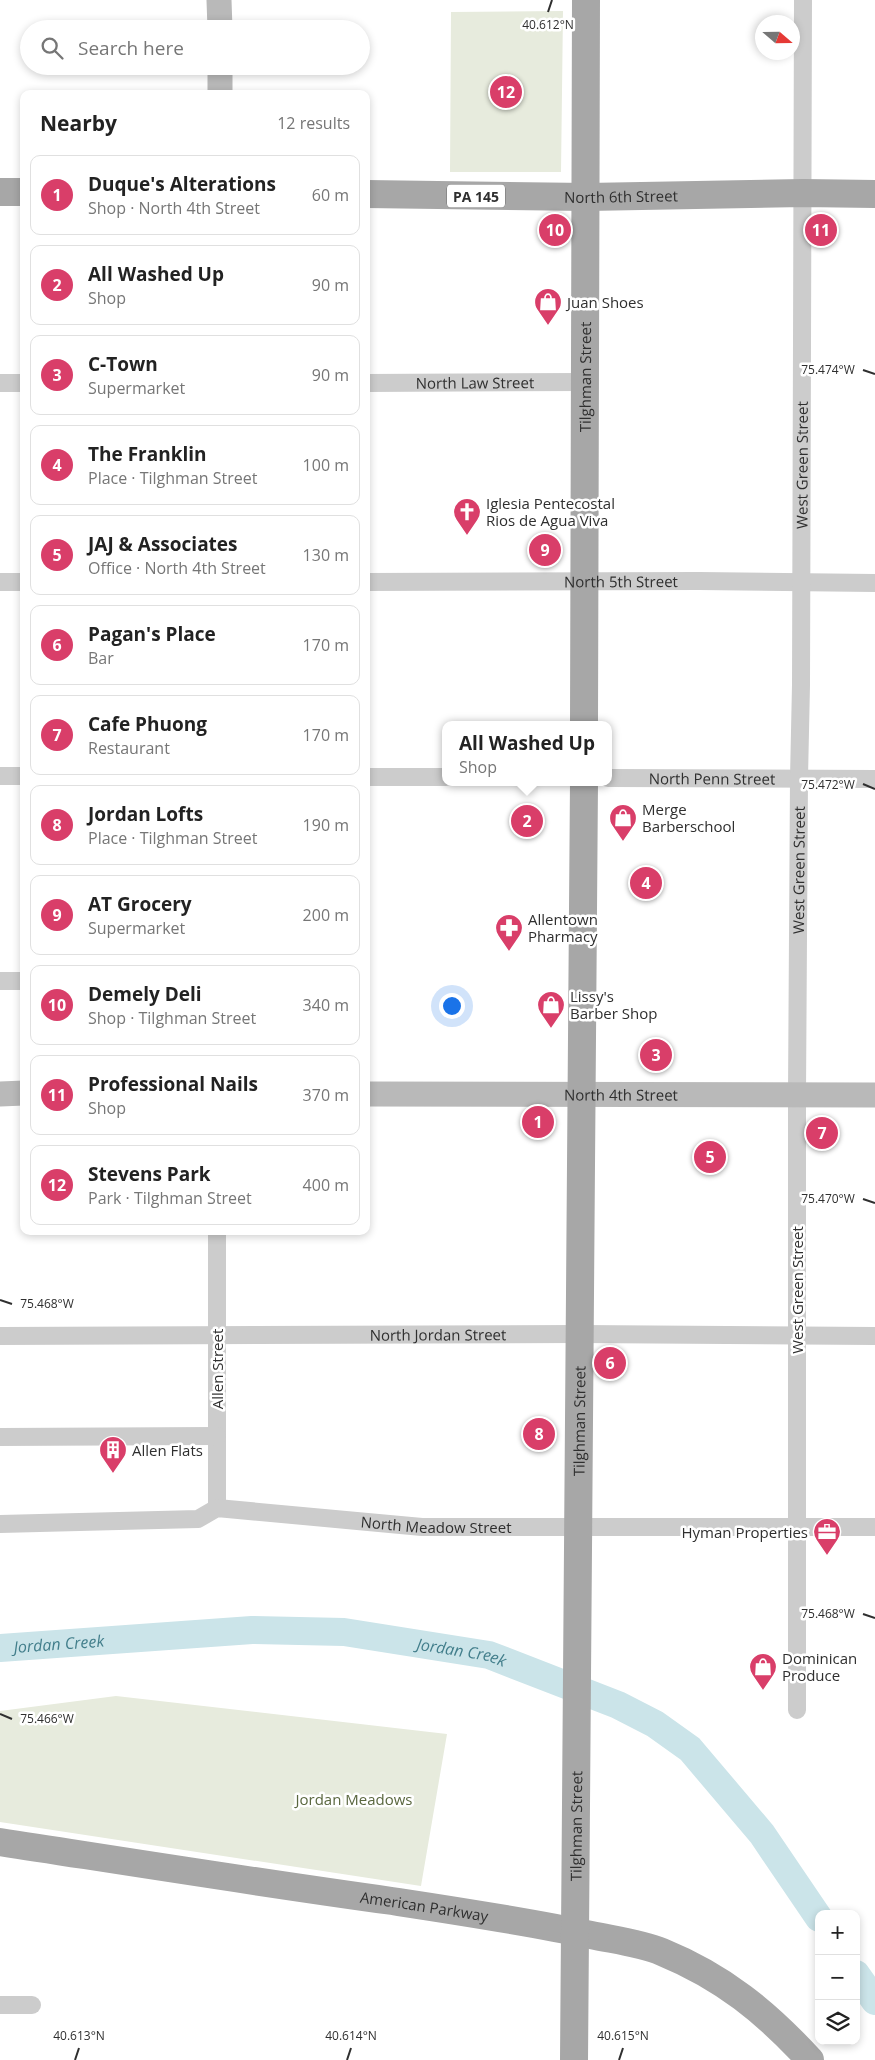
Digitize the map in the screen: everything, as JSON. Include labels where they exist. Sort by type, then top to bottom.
[{"type":"main road","name":"Tilghman Street","points":[[584,721],[586,0]]},
{"type":"main road","points":[[0,192],[20,192]]},
{"type":"main road","name":"North 6th Street","points":[[370,194],[586,197],[803,193],[875,194]]},
{"type":"main road","name":"Tilghman Street","points":[[574,2060],[584,786]]},
{"type":"main road","name":"American Parkway","points":[[0,1842],[308,1890],[474,1913],[550,1926],[659,1951],[714,1977],[750,2002],[783,2031],[810,2060]]},
{"type":"street","points":[[219,0],[220,20]]},
{"type":"street","name":"West Green Street","points":[[797,1710],[798,778],[802,582],[803,0]]},
{"type":"street","points":[[220,75],[220,90]]},
{"type":"street","name":"North Law Street","points":[[370,383],[584,382]]},
{"type":"street","points":[[0,383],[20,383]]},
{"type":"street","points":[[0,582],[20,582]]},
{"type":"street","name":"North 5th Street","points":[[370,582],[875,583]]},
{"type":"street","points":[[0,776],[20,776]]},
{"type":"street","points":[[370,777],[442,777]]},
{"type":"street","name":"North Penn Street","points":[[612,778],[875,779]]},
{"type":"street","points":[[0,981],[20,981]]},
{"type":"street","points":[[0,1094],[20,1094]]},
{"type":"street","name":"North 4th Street","points":[[370,1094],[875,1094]]},
{"type":"street","name":"Allen Street","points":[[217,1235],[217,1508]]},
{"type":"street","name":"North Jordan Street","points":[[0,1336],[580,1334],[875,1336]]},
{"type":"street","points":[[0,1437],[217,1436]]},
{"type":"street","points":[[0,1524],[198,1519],[217,1508]]},
{"type":"street","name":"North Meadow Street","points":[[217,1508],[422,1528],[875,1527]]},
{"type":"street","points":[[0,2005],[32,2005]]},
{"type":"green space","points":[[563,11],[561,172],[450,172],[451,12]]},
{"type":"green space","name":"Jordan Meadows","points":[[116,1696],[447,1734],[421,1886],[0,1822],[0,1711]]},
{"type":"waterway","name":"Jordan Creek","points":[[0,1648],[252,1630],[344,1632],[489,1655],[618,1705],[655,1724],[690,1749],[762,1834],[815,1912]]},
{"type":"waterway","name":"Jordan Creek","points":[[860,1980],[875,2001]]},
{"type":"place","name":"Stevens Park","points":[[506,92]]},
{"type":"place","name":"Demely Deli","points":[[555,230]]},
{"type":"place","name":"Professional Nails","points":[[821,230]]},
{"type":"place","name":"Juan Shoes","points":[[548,326]]},
{"type":"place","name":"Iglesia Pentecostal Rios de Agua Viva","points":[[467,536]]},
{"type":"place","name":"AT Grocery","points":[[545,550]]},
{"type":"place","name":"All Washed Up","points":[[527,821]]},
{"type":"place","name":"Merge Barberschool","points":[[623,842]]},
{"type":"place","name":"The Franklin","points":[[646,883]]},
{"type":"place","name":"Allentown Pharmacy","points":[[509,952]]},
{"type":"place","name":"Lissy's Barber Shop","points":[[551,1029]]},
{"type":"place","name":"C-Town","points":[[656,1055]]},
{"type":"place","name":"Duque's Alterations","points":[[538,1122]]},
{"type":"place","name":"Cafe Phuong","points":[[822,1133]]},
{"type":"place","name":"JAJ & Associates","points":[[710,1157]]},
{"type":"place","name":"Pagan's Place","points":[[610,1363]]},
{"type":"place","name":"Jordan Lofts","points":[[539,1434]]},
{"type":"place","name":"Allen Flats","points":[[113,1474]]},
{"type":"place","name":"Hyman Properties","points":[[827,1556]]},
{"type":"place","name":"Dominican Produce","points":[[763,1691]]}]
